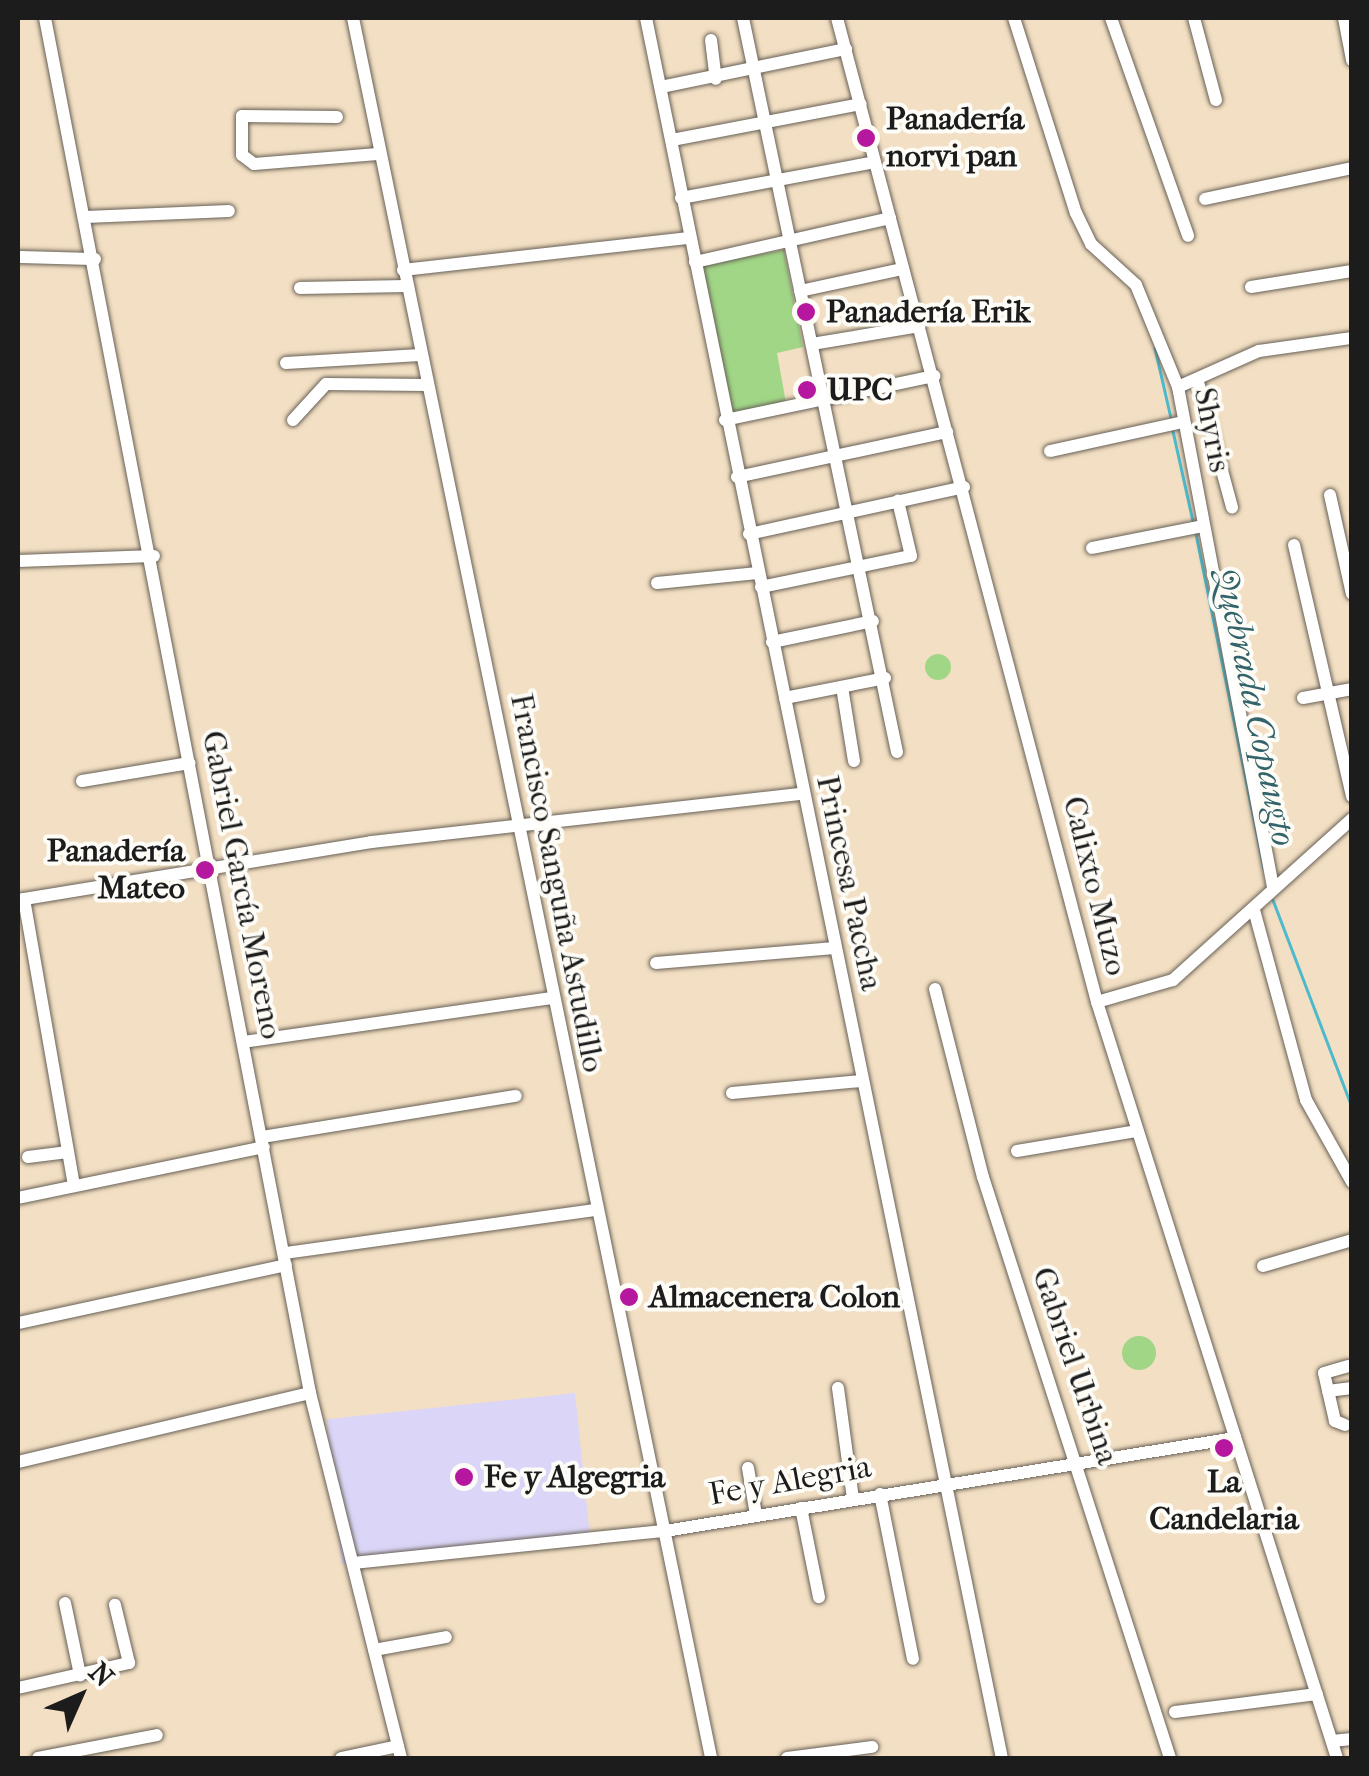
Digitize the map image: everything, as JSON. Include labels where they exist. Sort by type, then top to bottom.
[{"type":"street","name":"Gabriel García Moreno","points":[[45,18],[154,556],[208,866],[310,1393],[400,1752]]},
{"type":"street","name":"Francisco Sanguña Astudillo","points":[[352,18],[712,1758]]},
{"type":"street","name":"Princesa Paccha","points":[[646,18],[748,534],[1002,1758]]},
{"type":"street","points":[[743,18],[752,74],[886,678],[897,752]]},
{"type":"street","name":"Calixto Muzo","points":[[837,18],[964,487],[1096,1002],[1337,1758]]},
{"type":"street","name":"Shyris","points":[[1014,18],[1076,214],[1091,244],[1136,284],[1178,387],[1273,887]]},
{"type":"street","points":[[1110,18],[1188,236]]},
{"type":"street","points":[[1194,18],[1216,100]]},
{"type":"street","points":[[1344,18],[1352,60]]},
{"type":"street","points":[[711,40],[716,80]]},
{"type":"street","points":[[661,87],[752,74],[846,49]]},
{"type":"street","points":[[672,140],[861,104]]},
{"type":"street","points":[[337,117],[242,116],[242,155],[254,164],[378,154]]},
{"type":"street","points":[[681,198],[875,162]]},
{"type":"street","points":[[1205,200],[1352,168]]},
{"type":"street","points":[[86,217],[229,211]]},
{"type":"street","points":[[695,262],[890,218]]},
{"type":"street","points":[[402,270],[689,238]]},
{"type":"street","points":[[18,257],[95,258]]},
{"type":"street","points":[[800,290],[902,269]]},
{"type":"street","points":[[1250,287],[1352,271]]},
{"type":"street","points":[[300,288],[406,286]]},
{"type":"street","points":[[812,344],[919,326]]},
{"type":"street","points":[[1178,387],[1198,382],[1259,351],[1352,338]]},
{"type":"street","points":[[286,362],[420,354]]},
{"type":"street","points":[[725,420],[934,376]]},
{"type":"street","points":[[1198,382],[1232,507]]},
{"type":"street","points":[[293,420],[326,384],[427,385]]},
{"type":"street","points":[[1050,451],[1183,422]]},
{"type":"street","points":[[738,477],[948,432]]},
{"type":"street","points":[[748,534],[964,487]]},
{"type":"street","points":[[1330,495],[1352,594]]},
{"type":"street","points":[[657,583],[760,580],[911,556],[898,501]]},
{"type":"street","points":[[1092,548],[1202,526]]},
{"type":"street","points":[[1294,545],[1352,796]]},
{"type":"street","points":[[18,561],[154,556]]},
{"type":"street","points":[[772,642],[873,621]]},
{"type":"street","points":[[785,698],[886,678]]},
{"type":"street","points":[[842,688],[854,761]]},
{"type":"street","points":[[1303,698],[1352,690]]},
{"type":"street","points":[[82,781],[190,763]]},
{"type":"street","points":[[74,1185],[20,899],[208,866],[802,794]]},
{"type":"street","points":[[1096,1002],[1173,980],[1352,819]]},
{"type":"street","points":[[1254,910],[1306,1100],[1352,1182]]},
{"type":"street","points":[[656,963],[834,948]]},
{"type":"street","name":"Gabriel Urbina","points":[[935,989],[978,1160],[1079,1464],[1170,1758]]},
{"type":"street","points":[[243,1042],[553,998]]},
{"type":"street","points":[[732,1093],[862,1081]]},
{"type":"street","points":[[18,1198],[263,1142],[516,1096]]},
{"type":"street","points":[[1017,1150],[1138,1131]]},
{"type":"street","points":[[28,1158],[68,1152]]},
{"type":"street","points":[[18,1323],[286,1259],[596,1210]]},
{"type":"street","points":[[1263,1266],[1352,1240]]},
{"type":"street","points":[[1346,1425],[1336,1421],[1324,1372],[1348,1366]]},
{"type":"street","points":[[838,1388],[853,1498]]},
{"type":"street","points":[[1328,1391],[1352,1388]]},
{"type":"street","points":[[18,1462],[310,1393]]},
{"type":"street","name":"Fe y Alegria","points":[[353,1564],[665,1531],[1235,1438]]},
{"type":"street","points":[[748,1468],[756,1515]]},
{"type":"street","points":[[880,1494],[913,1658]]},
{"type":"street","points":[[801,1508],[819,1597]]},
{"type":"street","points":[[65,1603],[80,1675]]},
{"type":"street","points":[[18,1688],[129,1663],[114,1605]]},
{"type":"street","points":[[374,1650],[446,1637]]},
{"type":"street","points":[[1175,1712],[1317,1694]]},
{"type":"street","points":[[38,1758],[158,1734]]},
{"type":"street","points":[[1332,1741],[1352,1738]]},
{"type":"street","points":[[787,1758],[872,1747]]},
{"type":"street","points":[[341,1758],[400,1752]]},
{"type":"shaded area","name":"Fe y Algegria","points":[[575,1393],[590,1538],[342,1564],[326,1419]]},
{"type":"green space","points":[[784,250],[803,347],[777,353],[786,403],[729,414],[700,265]]},
{"type":"green space","points":[[938,654],[947,658],[951,667],[947,676],[938,680],[929,676],[925,667],[929,658]]},
{"type":"green space","points":[[1139,1336],[1151,1341],[1156,1353],[1151,1365],[1139,1370],[1127,1365],[1122,1353],[1127,1341]]},
{"type":"waterway","name":"Quebrada Copaugto","points":[[1155,348],[1171,418]]},
{"type":"waterway","name":"Quebrada Copaugto","points":[[1173,431],[1193,521]]},
{"type":"waterway","points":[[1196,534],[1264,868]]},
{"type":"waterway","name":"Quebrada Copaugto","points":[[1273,900],[1352,1107]]},
{"type":"place","name":"Panadería norvi pan","points":[[866,138]]},
{"type":"place","name":"Panadería Erik","points":[[806,312]]},
{"type":"place","name":"UPC","points":[[807,390]]},
{"type":"place","name":"Panadería Mateo","points":[[205,870]]},
{"type":"place","name":"Almacenera Colon","points":[[629,1297]]},
{"type":"place","name":"La Candelaria","points":[[1224,1448]]},
{"type":"place","name":"Fe y Algegria","points":[[464,1477]]}]
